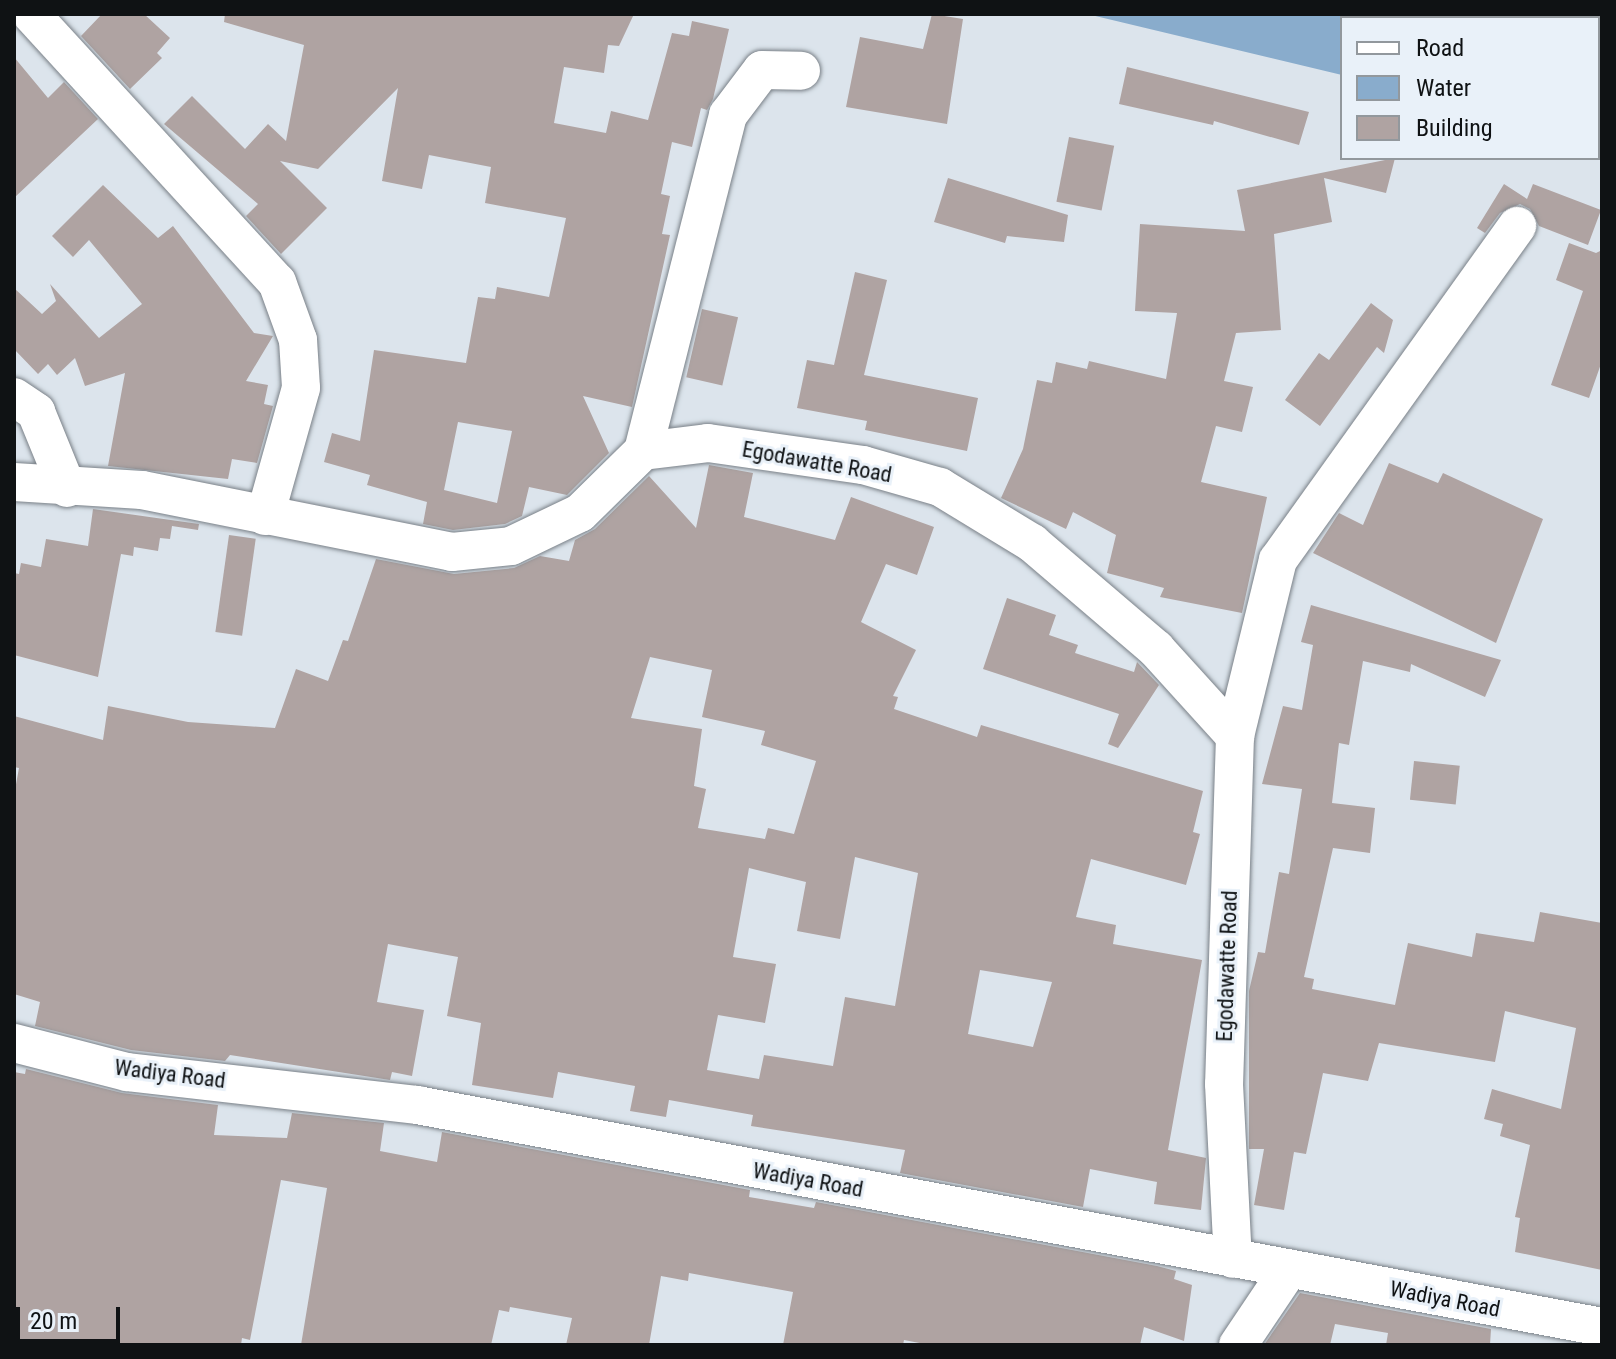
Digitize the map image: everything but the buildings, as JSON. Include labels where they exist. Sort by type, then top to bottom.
[{"type":"street","points":[[31,14],[277,282],[298,340],[301,388],[265,516]]},
{"type":"street","points":[[14,482],[67,488],[142,490],[452,552],[511,546],[580,513],[643,451],[728,115],[762,70],[801,71]]},
{"type":"street","points":[[1235,736],[1278,560],[1517,226]]},
{"type":"street","points":[[14,397],[36,412],[67,488]]},
{"type":"street","name":"Egodawatte Road","points":[[643,451],[708,443],[863,465],[940,487],[1032,543],[1156,649],[1235,736],[1224,1084],[1233,1259]]},
{"type":"street","name":"Wadiya Road","points":[[14,1043],[127,1072],[417,1105],[1602,1327]]},
{"type":"street","points":[[1238,1345],[1289,1269]]},
{"type":"water","points":[[1087,14],[1602,14],[1602,138],[1600,16],[1340,16],[1340,75]]}]
